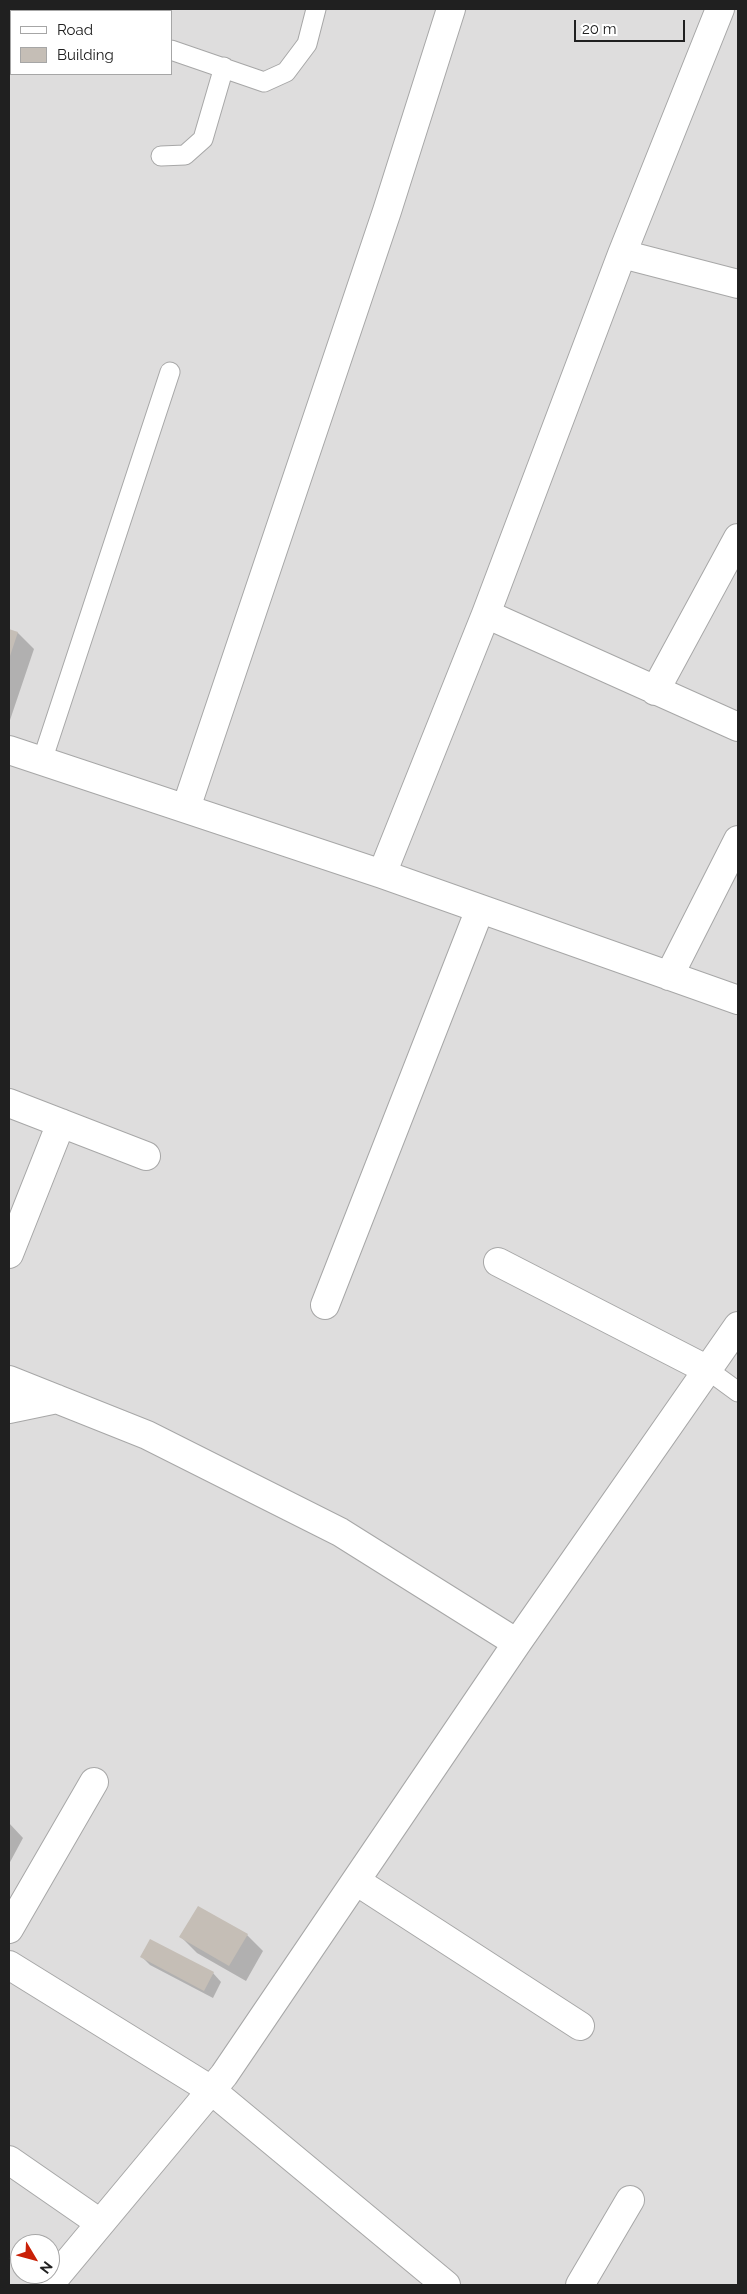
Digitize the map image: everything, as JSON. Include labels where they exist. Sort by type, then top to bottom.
[{"type":"street","points":[[186,808],[383,220],[450,9]]},
{"type":"street","points":[[382,874],[486,614],[622,254],[720,9]]},
{"type":"street","points":[[622,254],[738,284]]},
{"type":"street","points":[[655,690],[738,538]]},
{"type":"street","points":[[486,614],[738,727]]},
{"type":"street","points":[[9,750],[382,874],[738,1000]]},
{"type":"street","points":[[669,976],[738,840]]},
{"type":"street","points":[[325,1305],[480,909]]},
{"type":"street","points":[[9,1103],[146,1156]]},
{"type":"street","points":[[9,1254],[61,1123]]},
{"type":"street","points":[[498,1262],[708,1370]]},
{"type":"street","points":[[49,2285],[224,2075],[517,1643],[738,1326]]},
{"type":"street","points":[[9,1380],[147,1435],[340,1532],[517,1643]]},
{"type":"street","points":[[9,1409],[58,1400]]},
{"type":"street","points":[[9,1929],[94,1782]]},
{"type":"street","points":[[356,1881],[580,2026]]},
{"type":"street","points":[[9,1965],[211,2090],[446,2285]]},
{"type":"street","points":[[9,2160],[100,2223]]},
{"type":"street","points":[[580,2285],[630,2200]]},
{"type":"lane","points":[[172,50],[264,82],[286,72],[307,44],[316,9]]},
{"type":"lane","points":[[161,156],[185,155],[202,139],[224,67]]},
{"type":"lane","points":[[42,761],[170,372]]},
{"type":"lane","points":[[708,1370],[738,1392]]},
{"type":"shaded area","points":[[9,9],[738,9],[738,2285],[9,2285]]},
{"type":"building","points":[[9,629],[18,632],[9,659]]},
{"type":"building","points":[[198,1906],[248,1934],[229,1966],[179,1937]]},
{"type":"building","points":[[150,1939],[214,1972],[204,1991],[140,1957]]}]
